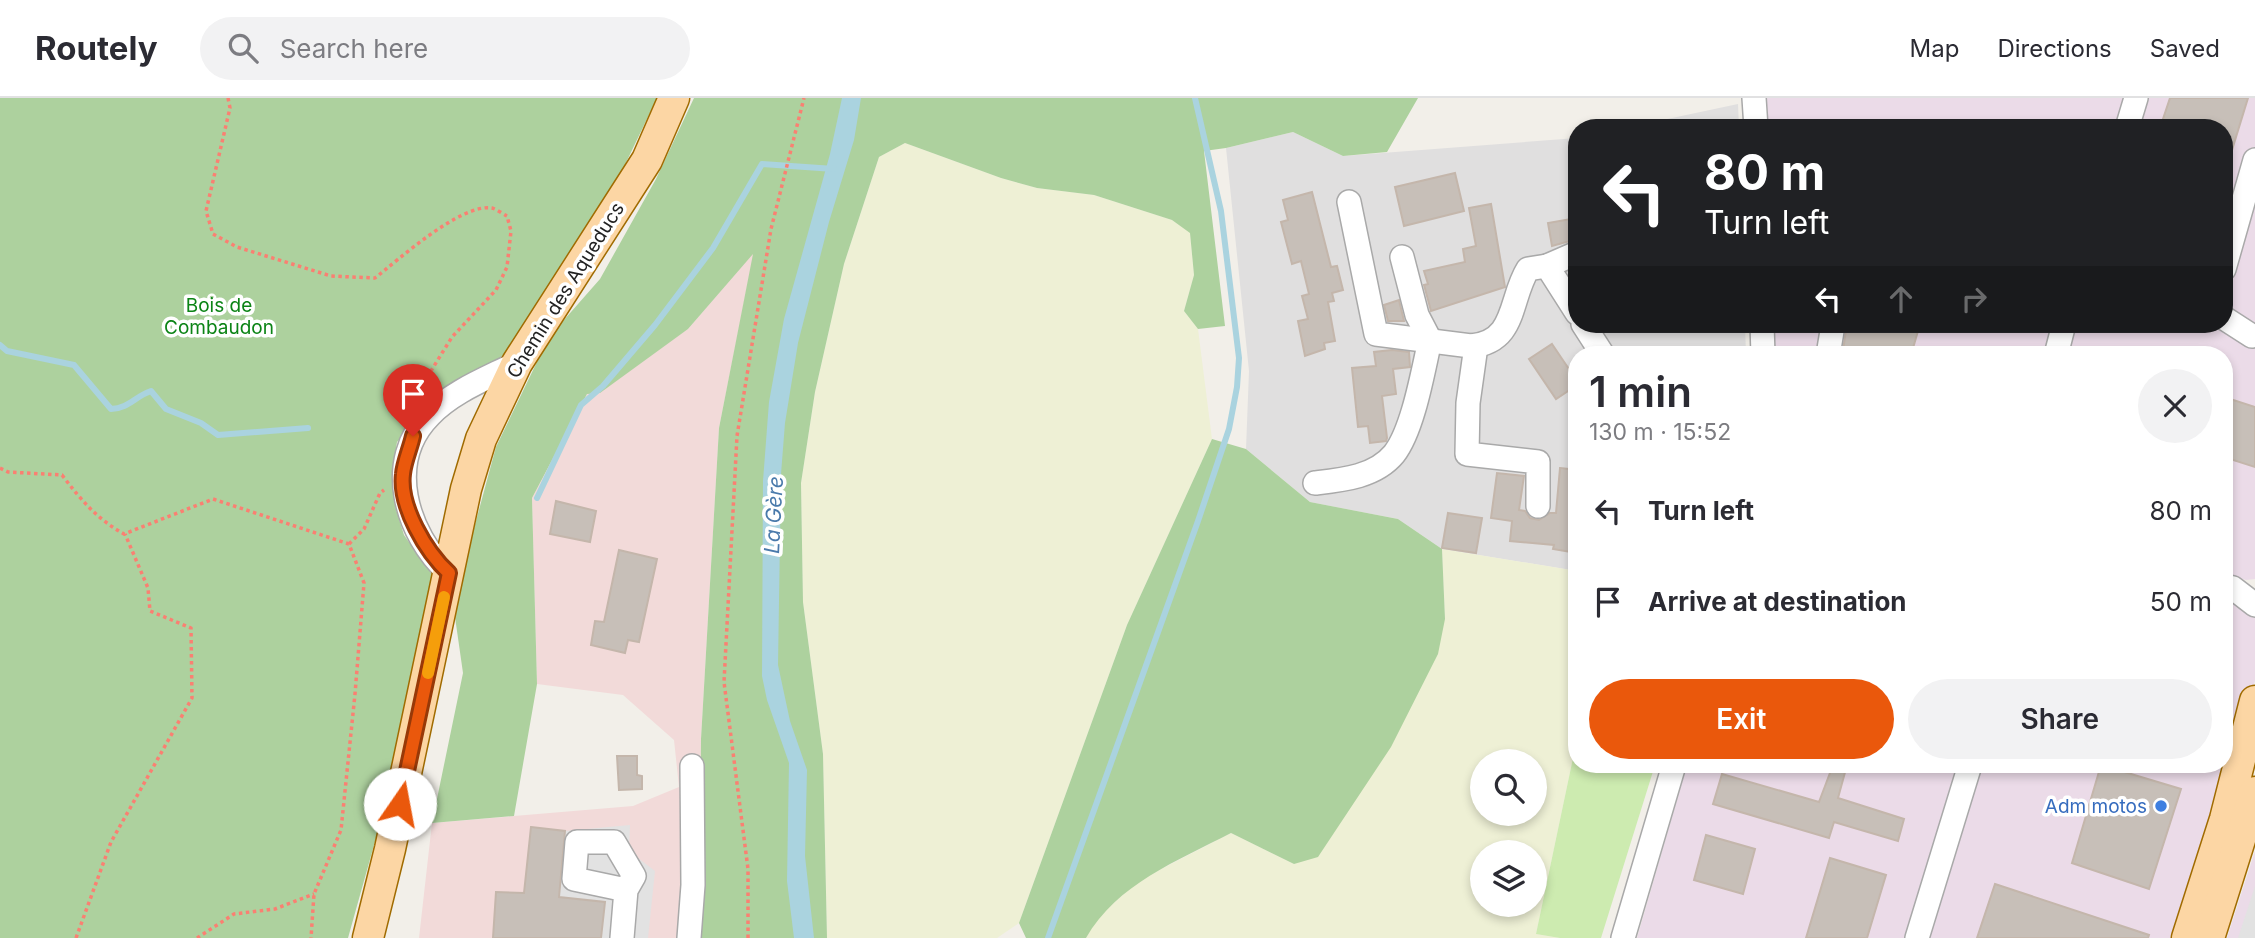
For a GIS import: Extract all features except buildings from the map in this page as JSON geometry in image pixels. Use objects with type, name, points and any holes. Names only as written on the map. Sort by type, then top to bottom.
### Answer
[{"type":"main road","name":"Chemin des Aqueducs","points":[[368,938],[393,837],[466,489],[481,439],[517,363],[647,160],[674,98]]},
{"type":"main road","points":[[2187,938],[2225,819],[2255,701]]},
{"type":"main road","points":[[2209,938],[2255,792]]},
{"type":"street","points":[[1754,98],[1755,119]]},
{"type":"street","points":[[2130,119],[2136,98]]},
{"type":"street","points":[[2233,237],[2255,160]]},
{"type":"street","points":[[1349,202],[1376,334],[1476,346],[1485,344],[1500,335],[1528,269],[1547,266],[1568,257]]},
{"type":"street","points":[[1315,483],[1347,480],[1368,472],[1395,452],[1412,414],[1430,340],[1417,315],[1402,257]]},
{"type":"street","points":[[1547,266],[1568,299]]},
{"type":"street","points":[[2233,324],[2252,336]]},
{"type":"street","points":[[1476,346],[1468,403],[1467,454],[1538,462],[1538,506]]},
{"type":"street","points":[[449,573],[434,559],[407,506],[402,476],[413,436],[429,416],[469,387],[517,363]]},
{"type":"street","points":[[2238,586],[2255,605]]},
{"type":"street","points":[[689,938],[693,885],[692,766]]},
{"type":"street","points":[[1623,938],[1672,773]]},
{"type":"street","points":[[1917,938],[1968,773]]},
{"type":"street","points":[[622,938],[626,890]]},
{"type":"path","points":[[228,98],[230,108],[206,211],[213,234],[237,247],[331,276],[375,278],[445,224],[475,211],[492,208],[507,216],[511,231],[507,267],[496,290],[452,337],[426,379],[429,416]]},
{"type":"path","points":[[748,938],[748,870],[724,682],[737,436],[771,229],[804,98]]},
{"type":"path","points":[[0,467],[8,472],[62,475],[93,513],[124,534],[148,588],[150,611],[191,628],[192,698],[111,842],[76,938]]},
{"type":"path","points":[[349,544],[364,529],[380,493],[402,476]]},
{"type":"path","points":[[124,534],[213,499],[349,544]]},
{"type":"path","points":[[311,938],[314,894],[341,830],[355,694],[364,583],[349,544]]},
{"type":"path","points":[[197,938],[234,914],[275,909],[314,894]]},
{"type":"shaded area","points":[[1765,98],[2255,98],[2255,579],[2246,580],[2233,576],[2233,346],[1775,346],[1774,333],[2233,333],[2233,119],[1766,119]]},
{"type":"shaded area","points":[[1738,104],[1739,119],[1667,119]]},
{"type":"shaded area","points":[[1293,132],[1343,156],[1568,139],[1568,333],[1745,333],[1746,346],[1568,346],[1568,570],[1442,549],[1398,519],[1310,502],[1246,449],[1249,371],[1226,148]]},
{"type":"shaded area","points":[[754,252],[719,428],[701,739],[699,938],[419,938],[432,823],[633,806],[679,787],[674,740],[623,695],[537,684],[532,498],[587,394],[688,329]]},
{"type":"shaded area","points":[[2233,602],[2255,610],[2255,681],[2233,753]]},
{"type":"shaded area","points":[[1685,773],[2227,773],[2176,938],[1637,938]]},
{"type":"shaded area","points":[[630,825],[629,851],[655,871],[648,938],[601,938],[605,902],[559,897],[565,831]]},
{"type":"shaded area","points":[[2255,851],[2255,938],[2227,938]]},
{"type":"shaded area","points":[[2255,886],[2255,938],[2238,938]]},
{"type":"green space","name":"Bois de Combaudon","points":[[0,98],[657,98],[621,173],[502,366],[416,421],[397,442],[392,473],[395,506],[404,535],[438,583],[400,752],[348,938],[0,938]]},
{"type":"green space","points":[[694,98],[1418,98],[1387,152],[1343,156],[1293,132],[1204,151],[1225,326],[1198,329],[1184,311],[1194,275],[1190,233],[1172,220],[1094,195],[1037,188],[1001,178],[905,143],[879,157],[844,264],[815,392],[801,483],[803,602],[823,754],[827,938],[699,938],[701,739],[719,428],[753,254],[688,329],[600,393],[587,394],[532,498],[537,684],[514,816],[432,823],[463,673],[455,617],[473,532],[496,447],[549,337],[600,279],[656,179]]},
{"type":"green space","points":[[905,143],[1001,178],[1037,188],[1094,195],[1172,220],[1190,232],[1194,275],[1184,311],[1198,329],[1212,439],[1127,625],[1019,923],[997,938],[827,938],[823,754],[803,602],[801,483],[815,392],[844,264],[879,157]]},
{"type":"green space","points":[[1212,439],[1246,449],[1310,502],[1398,519],[1442,549],[1445,619],[1438,654],[1391,747],[1318,857],[1294,864],[1231,833],[1170,864],[1131,888],[1099,919],[1086,938],[1026,938],[1019,923],[1127,625]]},
{"type":"green space","points":[[1442,549],[1568,570],[1570,773],[1547,882],[1547,840],[1470,840],[1470,917],[1540,917],[1536,934],[1560,938],[1086,938],[1097,918],[1138,881],[1231,833],[1294,864],[1445,619]]},
{"type":"green space","points":[[1570,773],[1653,773],[1601,938],[1560,938],[1536,934],[1540,917],[1547,917],[1547,882]]},
{"type":"water","name":"La Gère","points":[[842,98],[861,98],[854,140],[829,222],[798,343],[785,423],[781,474],[778,665],[790,721],[807,770],[805,856],[814,938],[794,938],[787,881],[789,763],[767,700],[762,676],[763,481],[769,402],[784,319],[830,154]]},
{"type":"waterway","points":[[1048,938],[1198,521],[1229,429],[1237,387],[1239,358],[1221,211],[1195,98]]},
{"type":"waterway","points":[[537,498],[581,405],[603,386],[655,325],[713,248],[762,164],[834,169]]},
{"type":"waterway","points":[[0,345],[7,351],[74,365],[111,409],[122,407],[151,391],[166,409],[201,423],[218,435],[308,428]]},
{"type":"slow traffic","points":[[428,673],[444,597]]},
{"type":"place","name":"Adm motos","points":[[2161,806]]},
{"type":"route","points":[[400,804],[449,573],[434,559],[407,506],[402,476],[413,436]]}]
